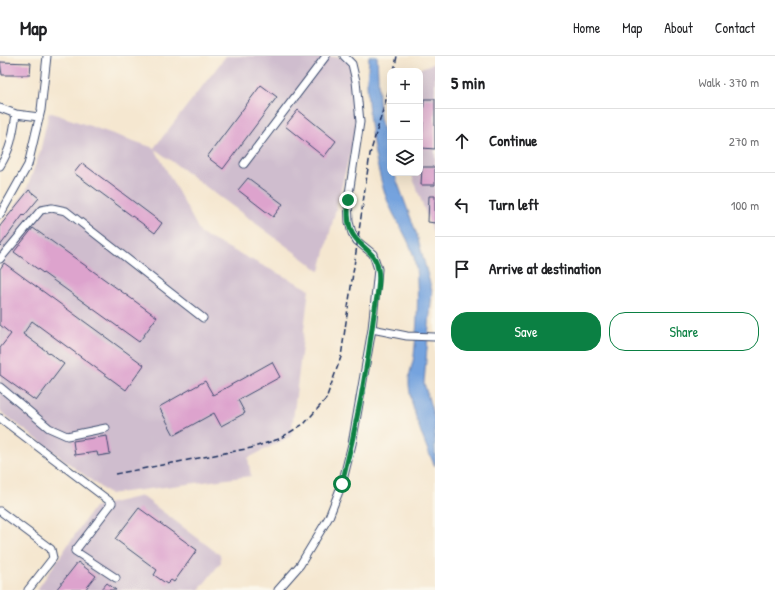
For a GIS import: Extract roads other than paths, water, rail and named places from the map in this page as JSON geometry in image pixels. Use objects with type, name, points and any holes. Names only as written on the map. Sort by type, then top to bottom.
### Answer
[{"type":"street","points":[[0,215],[28,165],[39,117],[47,56]]},
{"type":"street","points":[[244,164],[326,56]]},
{"type":"street","points":[[278,590],[300,565],[329,517],[342,484],[352,444],[372,329],[378,269],[373,254],[357,241],[352,233],[349,222],[348,200],[360,122],[356,81],[352,64],[344,56]]},
{"type":"street","points":[[0,108],[16,114],[39,117]]},
{"type":"street","points":[[0,166],[7,155],[13,139],[16,114]]},
{"type":"street","points":[[0,259],[41,210],[52,208],[66,211],[203,318]]},
{"type":"street","points":[[372,329],[407,336],[435,337]]},
{"type":"street","points":[[0,386],[49,428],[67,436],[106,428]]},
{"type":"street","points":[[1,421],[112,503],[75,551],[116,578]]},
{"type":"street","points":[[0,511],[51,549],[53,558],[28,590]]},
{"type":"water","points":[[369,56],[377,56],[380,118],[387,147],[387,176],[395,176],[417,235],[432,291],[424,383],[435,421],[435,466],[418,423],[409,389],[409,377],[414,356],[417,323],[416,268],[411,248],[385,194],[372,139],[367,83]]},
{"type":"railway","points":[[395,68],[397,56]]},
{"type":"railway","points":[[115,474],[251,448],[279,439],[305,423],[326,399],[341,357],[370,154],[387,96]]}]
